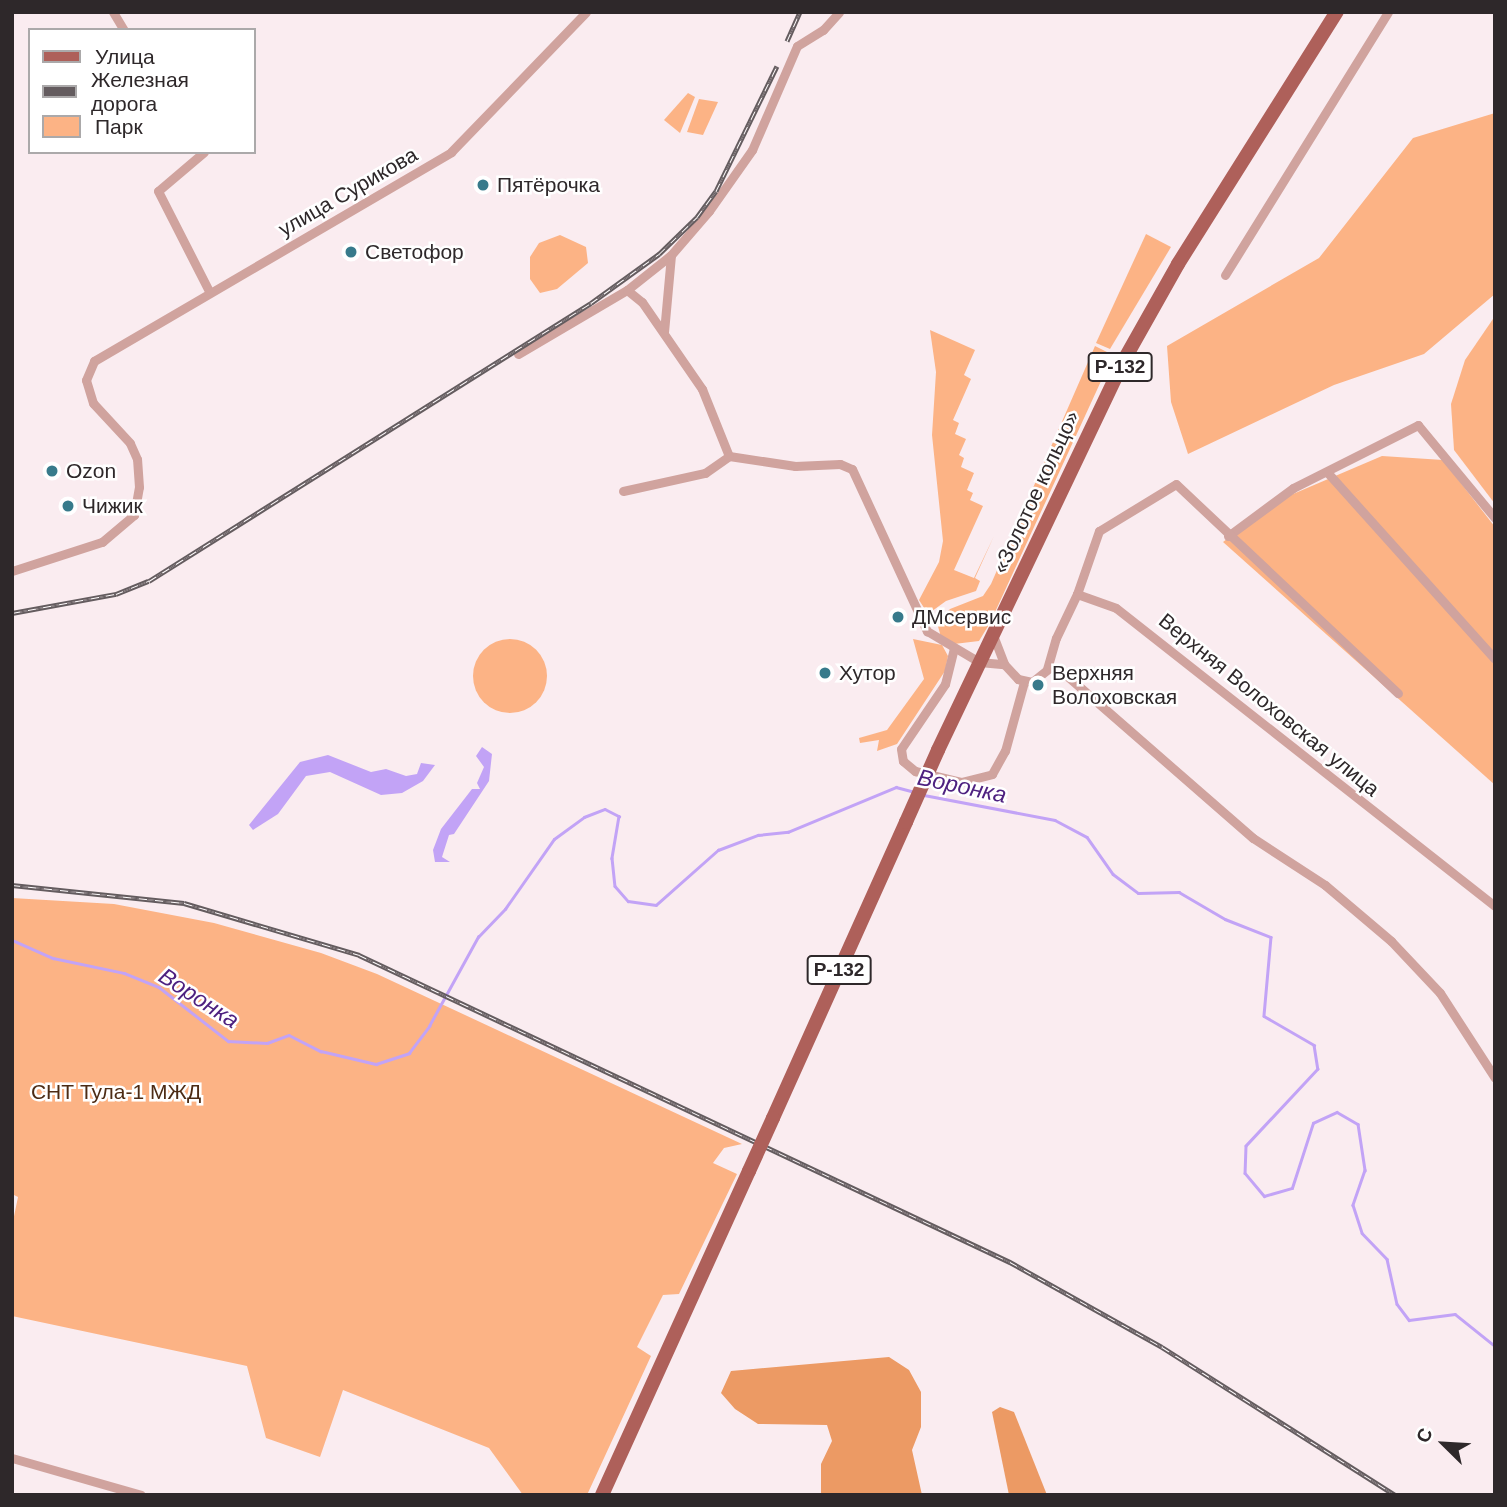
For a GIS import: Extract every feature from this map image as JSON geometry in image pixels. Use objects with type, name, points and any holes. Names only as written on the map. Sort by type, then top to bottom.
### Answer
[{"type":"main road","name":"«Золотое кольцо»","points":[[602,1495],[938,750],[1124,360],[1271,114],[1337,12]]},
{"type":"street","points":[[113,12],[123,28]]},
{"type":"street","name":"улица Сурикова","points":[[12,571],[102,542],[134,515],[139,487],[136,459],[130,443],[101,415],[87,390],[94,361],[209,291],[451,152],[586,12]]},
{"type":"street","points":[[518,354],[626,290],[671,255],[709,211],[752,150],[797,46],[823,30],[839,12]]},
{"type":"street","points":[[1226,275],[1388,12]]},
{"type":"street","points":[[202,154],[158,191],[209,291]]},
{"type":"street","points":[[664,332],[671,255]]},
{"type":"street","points":[[626,290],[642,302],[702,389],[729,456]]},
{"type":"street","points":[[1228,536],[1269,503],[1418,425],[1495,518]]},
{"type":"street","points":[[623,491],[705,473],[729,456],[795,466],[840,464],[854,471],[927,631],[979,662],[1004,664]]},
{"type":"street","points":[[1327,472],[1495,659]]},
{"type":"street","points":[[1024,682],[1035,680],[1047,669],[1060,626],[1077,594],[1099,531],[1176,484],[1228,536],[1398,693]]},
{"type":"street","name":"Верхняя Волоховская улица","points":[[1077,594],[1116,608],[1158,637],[1495,906]]},
{"type":"street","points":[[993,633],[1004,664],[1024,682]]},
{"type":"street","points":[[954,648],[945,684],[901,749],[903,761],[915,771],[961,782],[992,774],[1005,751],[1024,682]]},
{"type":"street","points":[[1047,669],[1059,670],[1253,838],[1340,896],[1391,941],[1445,1001],[1495,1078]]},
{"type":"street","points":[[12,1458],[141,1495]]},
{"type":"green space","points":[[688,93],[695,97],[680,133],[664,120]]},
{"type":"green space","points":[[699,99],[718,102],[703,135],[687,132]]},
{"type":"green space","points":[[1495,113],[1495,294],[1424,354],[1334,385],[1188,454],[1171,402],[1167,346],[1319,258],[1413,138]]},
{"type":"green space","points":[[1146,234],[1171,247],[1110,349],[1096,343]]},
{"type":"green space","points":[[560,235],[586,247],[588,263],[557,289],[540,293],[530,279],[530,257],[539,243]]},
{"type":"green space","points":[[1495,316],[1495,504],[1454,450],[1451,404],[1465,360]]},
{"type":"green space","points":[[930,330],[975,350],[964,375],[971,379],[953,420],[959,423],[955,434],[966,439],[959,455],[964,458],[961,467],[974,473],[967,490],[973,493],[970,500],[983,506],[954,570],[974,578],[994,536],[975,578],[980,581],[976,591],[946,601],[928,614],[919,600],[939,562],[943,541],[932,435],[936,372]]},
{"type":"green space","points":[[1095,346],[1113,355],[990,623],[979,641],[954,644],[941,637],[937,623],[950,609],[983,596],[991,584]]},
{"type":"green space","points":[[1382,456],[1443,460],[1495,527],[1495,785],[1223,542],[1279,500]]},
{"type":"green space","points":[[510,639],[524,642],[536,650],[544,662],[547,676],[544,690],[536,702],[524,710],[510,713],[496,710],[484,702],[476,690],[473,676],[476,662],[484,650],[496,642]]},
{"type":"green space","points":[[913,639],[942,645],[948,656],[945,671],[897,744],[877,751],[879,740],[860,743],[859,738],[887,730],[924,679]]},
{"type":"green space","name":"СНТ Тула-1 МЖД","points":[[12,898],[114,904],[214,923],[321,953],[377,974],[742,1144],[724,1148],[713,1163],[737,1174],[679,1294],[663,1295],[637,1347],[651,1356],[587,1495],[523,1495],[489,1448],[343,1390],[320,1457],[266,1438],[247,1366],[12,1316],[12,1226],[18,1197],[12,1194]]},
{"type":"shaded area","points":[[482,747],[492,754],[489,781],[454,834],[449,835],[442,857],[450,862],[435,862],[433,850],[441,829],[472,789],[480,789],[477,783],[484,767],[476,756]]},
{"type":"shaded area","points":[[328,755],[371,772],[386,769],[406,776],[417,774],[421,763],[435,765],[423,781],[402,793],[381,795],[330,772],[306,776],[278,814],[253,830],[249,825],[300,762]]},
{"type":"shaded area","points":[[889,1357],[909,1370],[921,1392],[921,1427],[912,1450],[922,1495],[821,1495],[821,1464],[832,1441],[827,1425],[758,1424],[735,1409],[721,1393],[731,1371]]},
{"type":"shaded area","points":[[1000,1407],[1014,1412],[1047,1495],[1009,1495],[992,1412]]},
{"type":"waterway","name":"Воронка","points":[[12,940],[53,958],[124,973],[159,987],[228,1041],[267,1043],[289,1035],[321,1051],[376,1064],[409,1053],[429,1026],[478,937],[505,909],[554,839],[584,817],[605,809],[619,816],[612,858],[615,886],[628,901],[656,905],[718,850],[758,835],[788,832],[896,787],[915,792]]},
{"type":"waterway","name":"Воронка","points":[[924,795],[1055,820],[1087,837],[1113,874],[1138,893],[1179,892],[1225,919],[1271,937],[1264,1016],[1314,1045],[1318,1069],[1246,1146],[1245,1173],[1264,1196],[1292,1188],[1313,1123],[1337,1112],[1358,1124],[1365,1170],[1353,1205],[1362,1233],[1387,1259],[1397,1304],[1409,1320],[1455,1314],[1495,1346]]},
{"type":"railway","points":[[787,41],[800,12]]},
{"type":"railway","points":[[12,613],[116,594],[149,581],[591,303],[659,254],[697,217],[716,191],[777,66]]},
{"type":"railway","points":[[12,885],[184,903],[359,955],[1010,1262],[1162,1347],[1395,1495]]},
{"type":"place","name":"Пятёрочка","points":[[483,185]]},
{"type":"place","name":"Светофор","points":[[351,252]]},
{"type":"place","name":"Ozon","points":[[52,471]]},
{"type":"place","name":"Чижик","points":[[68,506]]},
{"type":"place","name":"ДМсервис","points":[[898,617]]},
{"type":"place","name":"Хутор","points":[[825,673]]},
{"type":"place","name":"Верхняя Волоховская","points":[[1038,685]]}]
